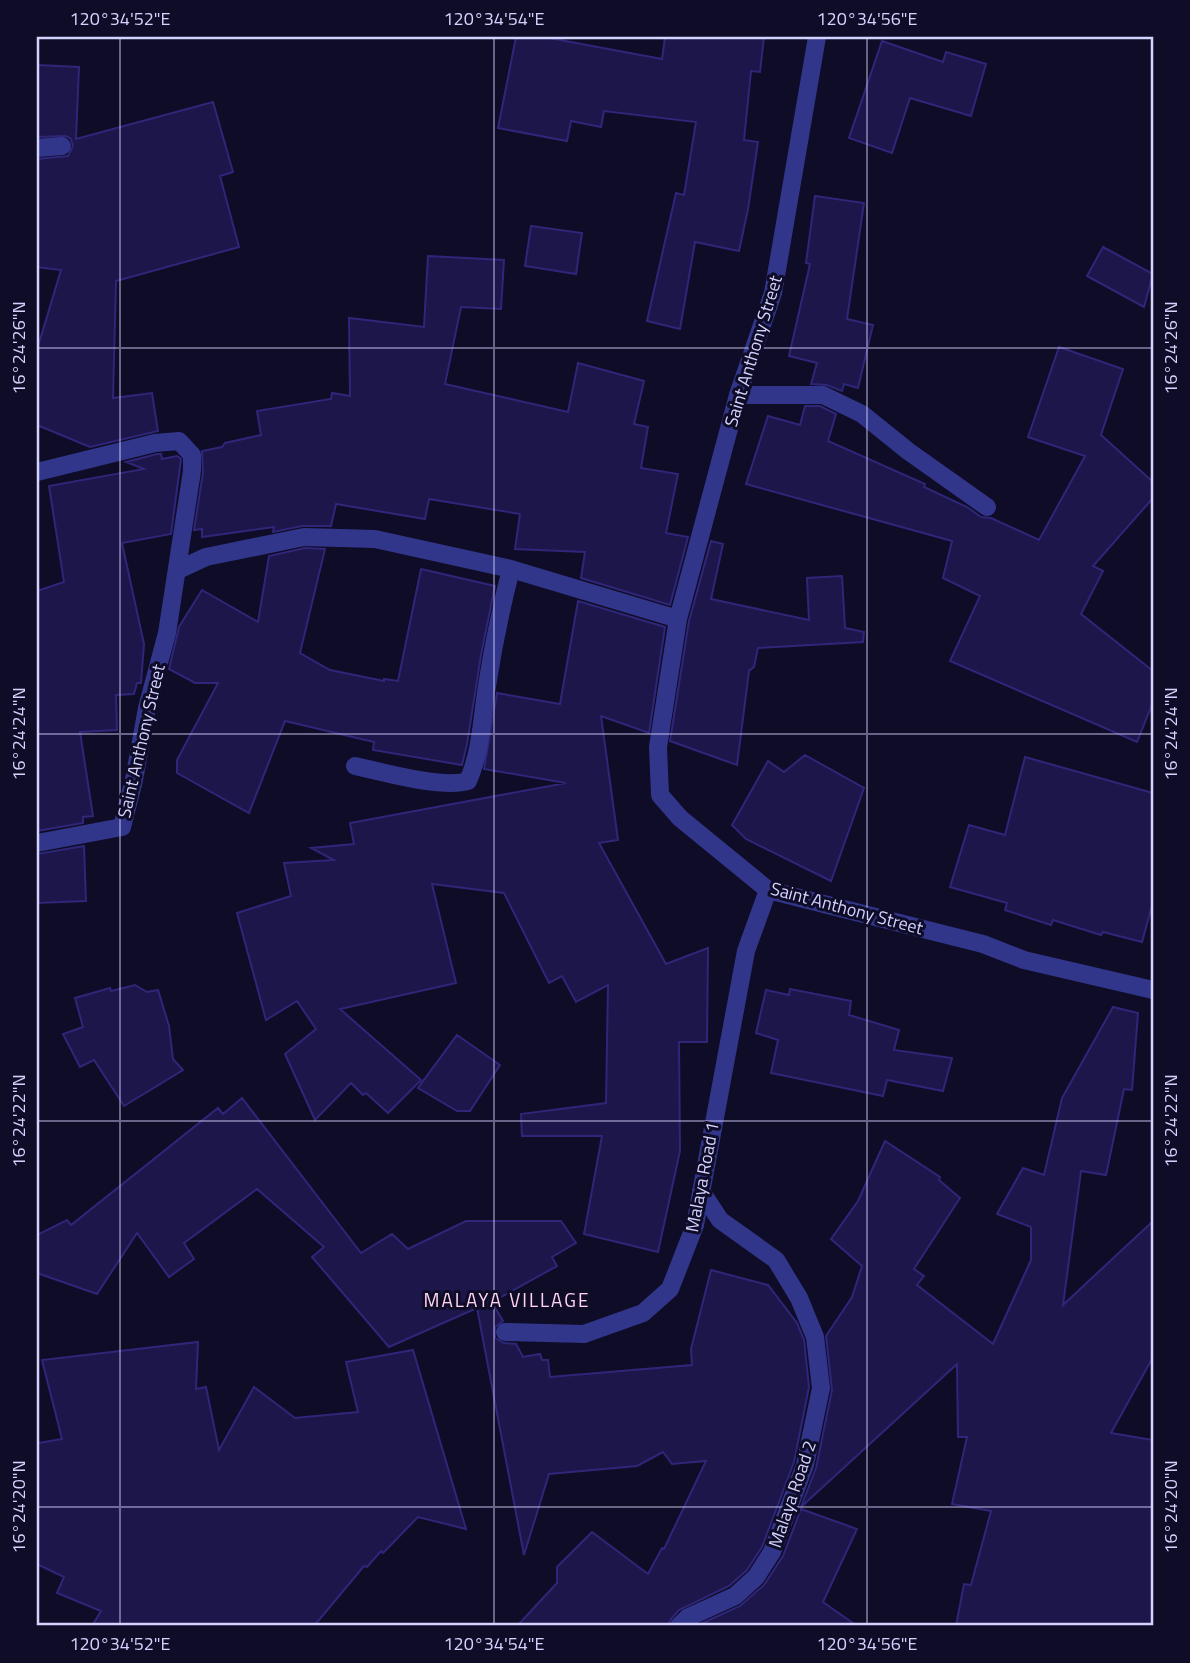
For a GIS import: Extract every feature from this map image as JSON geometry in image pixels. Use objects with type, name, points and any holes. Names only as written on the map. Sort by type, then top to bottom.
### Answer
[{"type":"street","name":"Saint Anthony Street","points":[[817,37],[773,293],[738,396],[678,620],[658,747],[660,795],[680,818],[768,890],[983,944],[1024,960],[1153,990]]},
{"type":"street","points":[[37,148],[62,146]]},
{"type":"street","points":[[738,396],[824,395],[862,414],[908,451],[987,507]]},
{"type":"street","name":"Saint Anthony Street","points":[[37,472],[155,443],[180,441],[192,455],[192,471],[167,633],[147,708],[122,827],[37,843]]},
{"type":"street","points":[[178,570],[206,557],[304,537],[375,539],[510,569],[678,620]]},
{"type":"street","points":[[355,766],[415,779],[460,784],[468,781],[481,730],[498,620],[510,569]]},
{"type":"street","name":"Malaya Road 1","points":[[505,1332],[584,1334],[643,1313],[670,1289],[695,1225],[746,951],[768,890]]},
{"type":"street","name":"Malaya Road 2","points":[[679,1626],[687,1619],[735,1596],[756,1577],[772,1552],[805,1465],[821,1388],[816,1337],[799,1298],[776,1259],[720,1220],[701,1191]]},
{"type":"building","points":[[516,37],[544,37],[662,59],[665,37],[764,37],[760,72],[751,71],[744,140],[758,142],[739,251],[695,242],[680,329],[647,321],[676,193],[684,195],[696,122],[604,111],[601,127],[571,121],[567,141],[498,128]]},
{"type":"building","points":[[882,41],[943,62],[946,52],[986,64],[971,116],[910,98],[892,153],[849,138]]},
{"type":"building","points":[[37,65],[79,67],[76,139],[213,102],[233,172],[220,176],[239,247],[116,281],[113,398],[152,393],[158,431],[90,447],[37,425],[37,350],[61,270],[37,267],[37,159],[68,156],[73,146],[71,139],[66,136],[37,137]]},
{"type":"building","points":[[815,196],[864,203],[847,319],[873,325],[858,388],[844,384],[842,391],[827,385],[811,384],[817,363],[789,356],[810,264],[806,263]]},
{"type":"building","points":[[531,226],[582,233],[576,274],[525,266]]},
{"type":"building","points":[[1103,247],[1153,274],[1144,307],[1087,276]]},
{"type":"building","points":[[428,256],[504,260],[501,309],[461,307],[445,384],[568,412],[578,363],[644,381],[634,424],[648,427],[641,468],[678,474],[666,533],[688,537],[670,605],[581,578],[585,552],[515,549],[520,514],[429,499],[425,519],[336,504],[331,526],[302,526],[273,532],[274,527],[202,537],[202,529],[194,530],[203,473],[202,451],[261,435],[257,411],[331,399],[332,393],[350,396],[349,318],[424,327]]},
{"type":"building","points":[[1059,347],[1123,369],[1101,435],[1153,482],[1153,498],[1093,566],[1103,571],[1081,614],[1153,671],[1153,702],[1137,742],[950,661],[980,596],[943,578],[952,541],[746,484],[768,416],[800,425],[805,406],[820,406],[836,414],[828,441],[925,484],[924,487],[967,507],[981,517],[991,518],[1039,540],[1085,456],[1028,437]]},
{"type":"building","points":[[161,454],[162,459],[177,456],[181,459],[171,534],[122,543],[144,644],[141,683],[137,683],[134,694],[116,695],[117,730],[80,732],[93,816],[83,817],[83,823],[37,831],[37,591],[64,582],[49,486],[144,469],[126,462]]},
{"type":"building","points":[[711,541],[723,544],[711,599],[809,620],[807,578],[842,576],[845,628],[864,632],[863,642],[758,648],[754,667],[749,671],[737,765],[670,741],[689,621]]},
{"type":"building","points":[[305,548],[325,549],[300,653],[330,670],[384,681],[398,681],[421,569],[495,586],[467,744],[462,765],[373,750],[374,742],[285,721],[249,813],[177,773],[177,760],[218,683],[195,683],[169,669],[179,627],[202,590],[258,622],[269,556]]},
{"type":"building","points":[[578,601],[665,627],[649,733],[601,716],[618,840],[599,843],[666,964],[708,948],[707,1042],[679,1042],[680,1151],[658,1252],[584,1234],[602,1136],[522,1136],[521,1114],[606,1103],[608,985],[576,1002],[562,976],[549,983],[504,893],[432,884],[456,983],[340,1009],[421,1080],[388,1113],[351,1083],[315,1120],[285,1054],[316,1029],[297,1001],[266,1020],[237,913],[291,896],[284,863],[334,860],[311,848],[354,844],[350,823],[566,783],[484,769],[497,693],[560,704]]},
{"type":"building","points":[[805,755],[864,788],[831,881],[746,839],[732,825],[768,761],[784,772]]},
{"type":"building","points":[[1025,757],[1153,793],[1153,902],[1142,942],[1103,932],[1101,935],[1053,920],[1051,925],[1005,910],[1007,903],[950,887],[969,825],[1005,835]]},
{"type":"building","points":[[84,846],[86,901],[37,903],[37,854]]},
{"type":"building","points":[[135,985],[147,992],[158,990],[169,1026],[173,1059],[183,1070],[124,1106],[94,1060],[80,1067],[63,1034],[83,1027],[75,998],[110,988],[111,991]]},
{"type":"building","points":[[790,989],[851,1001],[849,1015],[899,1030],[894,1050],[952,1058],[943,1091],[887,1080],[883,1096],[771,1073],[778,1040],[756,1033],[766,990],[789,995]]},
{"type":"building","points":[[1113,1007],[1138,1013],[1132,1090],[1124,1089],[1106,1175],[1081,1171],[1063,1305],[1153,1221],[1153,1357],[1111,1433],[1153,1440],[1153,1625],[956,1626],[964,1584],[971,1585],[991,1511],[952,1504],[967,1437],[958,1437],[957,1364],[801,1507],[816,1468],[832,1390],[826,1336],[852,1297],[862,1266],[831,1239],[858,1201],[885,1141],[940,1177],[939,1180],[960,1198],[914,1269],[924,1276],[917,1285],[993,1344],[1031,1260],[1031,1227],[997,1214],[1023,1168],[1044,1175],[1062,1098]]},
{"type":"building","points":[[457,1035],[500,1065],[470,1111],[457,1111],[418,1088]]},
{"type":"building","points":[[242,1098],[361,1253],[392,1234],[408,1249],[466,1221],[561,1221],[576,1243],[552,1257],[557,1266],[492,1302],[503,1321],[495,1327],[495,1338],[504,1343],[516,1344],[523,1357],[540,1354],[542,1360],[548,1360],[550,1377],[692,1365],[691,1349],[711,1270],[768,1285],[797,1323],[804,1340],[809,1387],[794,1462],[762,1547],[747,1570],[729,1586],[679,1610],[668,1626],[517,1626],[557,1583],[557,1567],[592,1532],[648,1574],[662,1548],[664,1549],[706,1461],[672,1464],[663,1452],[637,1466],[549,1474],[524,1555],[477,1308],[389,1347],[312,1257],[324,1247],[257,1189],[184,1243],[194,1259],[169,1277],[137,1233],[97,1294],[37,1273],[37,1235],[67,1220],[71,1225],[218,1108],[223,1114]]},
{"type":"building","points":[[198,1342],[196,1389],[206,1387],[219,1450],[254,1387],[295,1418],[358,1412],[346,1362],[413,1350],[466,1529],[418,1517],[383,1553],[381,1551],[367,1567],[364,1566],[314,1626],[92,1626],[101,1611],[57,1593],[64,1577],[37,1564],[38,1443],[62,1439],[42,1360]]},
{"type":"building","points":[[801,1509],[857,1529],[823,1602],[857,1626],[696,1626],[740,1606],[764,1585],[783,1556]]},
{"type":"district","name":"MALAYA VILLAGE","points":[[507,1299]]}]
